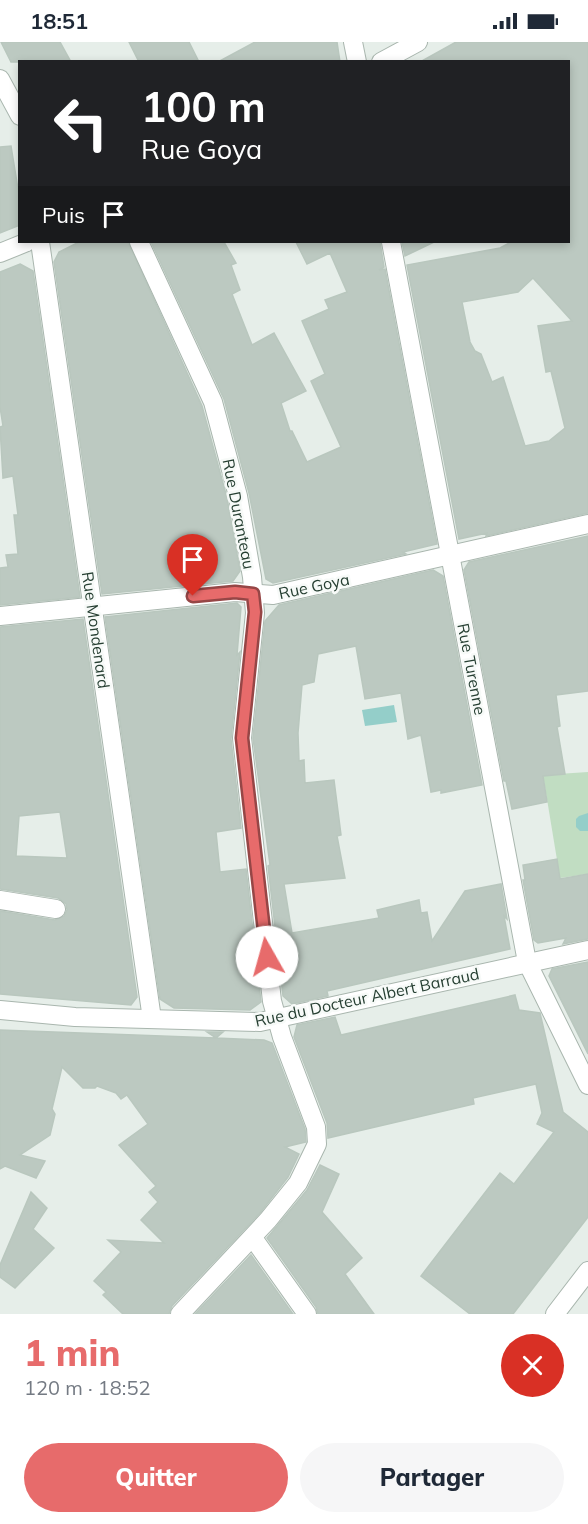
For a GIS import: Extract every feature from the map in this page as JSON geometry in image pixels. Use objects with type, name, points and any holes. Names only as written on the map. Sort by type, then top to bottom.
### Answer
[{"type":"street","points":[[353,42],[357,60]]},
{"type":"street","points":[[385,60],[418,42]]},
{"type":"street","points":[[0,79],[18,112]]},
{"type":"street","points":[[0,253],[25,243]]},
{"type":"street","name":"Rue Mondenard","points":[[40,243],[152,1019]]},
{"type":"street","name":"Rue Duranteau","points":[[139,243],[218,415],[238,496],[255,612],[242,738],[272,1001],[316,1127],[317,1144],[298,1183],[253,1238],[180,1314]]},
{"type":"street","name":"Rue Turenne","points":[[391,243],[527,962],[588,1085]]},
{"type":"street","name":"Rue Goya","points":[[0,616],[235,592],[273,596],[588,524]]},
{"type":"street","points":[[0,900],[56,909]]},
{"type":"street","name":"Rue du Docteur Albert Barraud","points":[[0,1010],[75,1017],[261,1022],[588,950]]},
{"type":"street","points":[[253,1238],[307,1314]]},
{"type":"street","points":[[555,1314],[588,1271]]},
{"type":"green space","points":[[588,772],[588,874],[560,878],[543,775]]},
{"type":"water","points":[[394,705],[397,722],[365,726],[362,710]]},
{"type":"water","points":[[588,813],[588,831],[580,831],[576,827],[576,819]]},
{"type":"building","points":[[1,42],[60,42],[70,60],[18,60],[18,62],[11,62]]},
{"type":"building","points":[[129,42],[189,42],[198,60],[138,60]]},
{"type":"building","points":[[255,42],[337,42],[340,60],[222,60]]},
{"type":"building","points":[[456,42],[588,42],[588,513],[486,536],[487,533],[459,539],[407,265],[500,248],[509,243],[570,243],[570,60],[424,60]],"holes":[[[533,278],[572,321],[538,326],[546,372],[551,371],[565,428],[549,441],[525,446],[503,377],[492,382],[481,354],[475,351],[470,342],[462,302],[518,292]]]},
{"type":"building","points":[[11,146],[18,189],[18,226],[0,233],[0,147]]},
{"type":"building","points":[[77,243],[128,243],[202,406],[227,498],[240,571],[233,581],[102,594],[54,262],[59,252]]},
{"type":"building","points":[[151,243],[225,243],[236,263],[231,265],[240,290],[232,294],[252,345],[274,333],[306,391],[281,403],[290,431],[307,462],[341,447],[311,381],[325,374],[302,321],[329,309],[325,300],[347,292],[330,253],[307,264],[296,243],[380,243],[384,267],[379,270],[385,269],[437,544],[403,552],[406,554],[273,583],[266,579],[249,493],[224,399]]},
{"type":"building","points":[[402,243],[432,243],[405,256]]},
{"type":"building","points":[[20,264],[33,271],[80,597],[0,605],[0,568],[8,567],[6,555],[18,554],[14,515],[18,515],[13,476],[3,478],[0,427],[3,426],[0,407],[0,272]]},
{"type":"building","points":[[588,536],[588,691],[556,695],[560,726],[557,727],[565,774],[543,776],[547,802],[512,809],[506,781],[504,781],[464,570],[469,562]]},
{"type":"building","points":[[433,570],[443,576],[482,785],[441,793],[441,790],[431,792],[421,735],[408,739],[401,693],[365,699],[356,646],[318,654],[314,682],[302,685],[298,733],[299,761],[304,760],[305,783],[334,780],[341,835],[337,836],[345,878],[284,884],[292,933],[379,918],[377,910],[419,900],[421,913],[427,912],[432,941],[465,891],[501,884],[510,949],[327,991],[328,996],[292,1004],[283,996],[268,866],[270,865],[253,738],[265,621],[279,605]]},
{"type":"building","points":[[237,603],[241,607],[237,655],[240,652],[231,739],[241,828],[216,832],[220,872],[246,869],[261,1002],[250,1010],[174,1008],[160,999],[105,617]]},
{"type":"building","points":[[83,619],[137,997],[131,1005],[0,994],[0,911],[55,920],[64,916],[67,910],[66,904],[58,898],[0,889],[0,627]],"holes":[[[60,812],[67,858],[16,856],[19,816]]]},
{"type":"building","points":[[557,859],[560,879],[588,874],[588,939],[563,944],[566,938],[538,943],[534,940],[523,880],[525,880],[523,865]]},
{"type":"building","points":[[588,962],[588,1054],[549,976],[552,969]]},
{"type":"building","points":[[515,995],[519,1010],[540,1013],[563,1112],[588,1132],[588,1217],[513,1314],[470,1314],[421,1276],[500,1173],[514,1184],[554,1132],[537,1124],[542,1113],[536,1084],[473,1098],[474,1104],[328,1138],[327,1123],[294,1037],[297,1025],[335,1017],[341,1035]]},
{"type":"building","points":[[0,1030],[264,1040],[272,1043],[305,1129],[306,1142],[285,1147],[299,1154],[288,1177],[260,1213],[172,1306],[169,1314],[123,1314],[103,1295],[106,1292],[94,1281],[121,1252],[108,1240],[164,1243],[141,1220],[158,1202],[149,1192],[156,1186],[119,1145],[148,1124],[127,1095],[121,1099],[116,1093],[97,1086],[83,1088],[62,1067],[52,1109],[55,1114],[50,1135],[20,1155],[45,1161],[36,1178],[5,1166],[0,1169]]},
{"type":"building","points":[[207,1032],[223,1032],[216,1038]]},
{"type":"building","points":[[320,1165],[339,1174],[322,1212],[362,1258],[345,1274],[374,1314],[318,1314],[316,1307],[267,1238],[307,1190]]},
{"type":"building","points":[[31,1192],[47,1208],[33,1229],[54,1248],[15,1288],[0,1277],[0,1265]]},
{"type":"building","points":[[251,1255],[293,1314],[195,1314]]},
{"type":"route","points":[[193,596],[235,592],[253,594],[255,612],[242,738],[267,957]]}]
